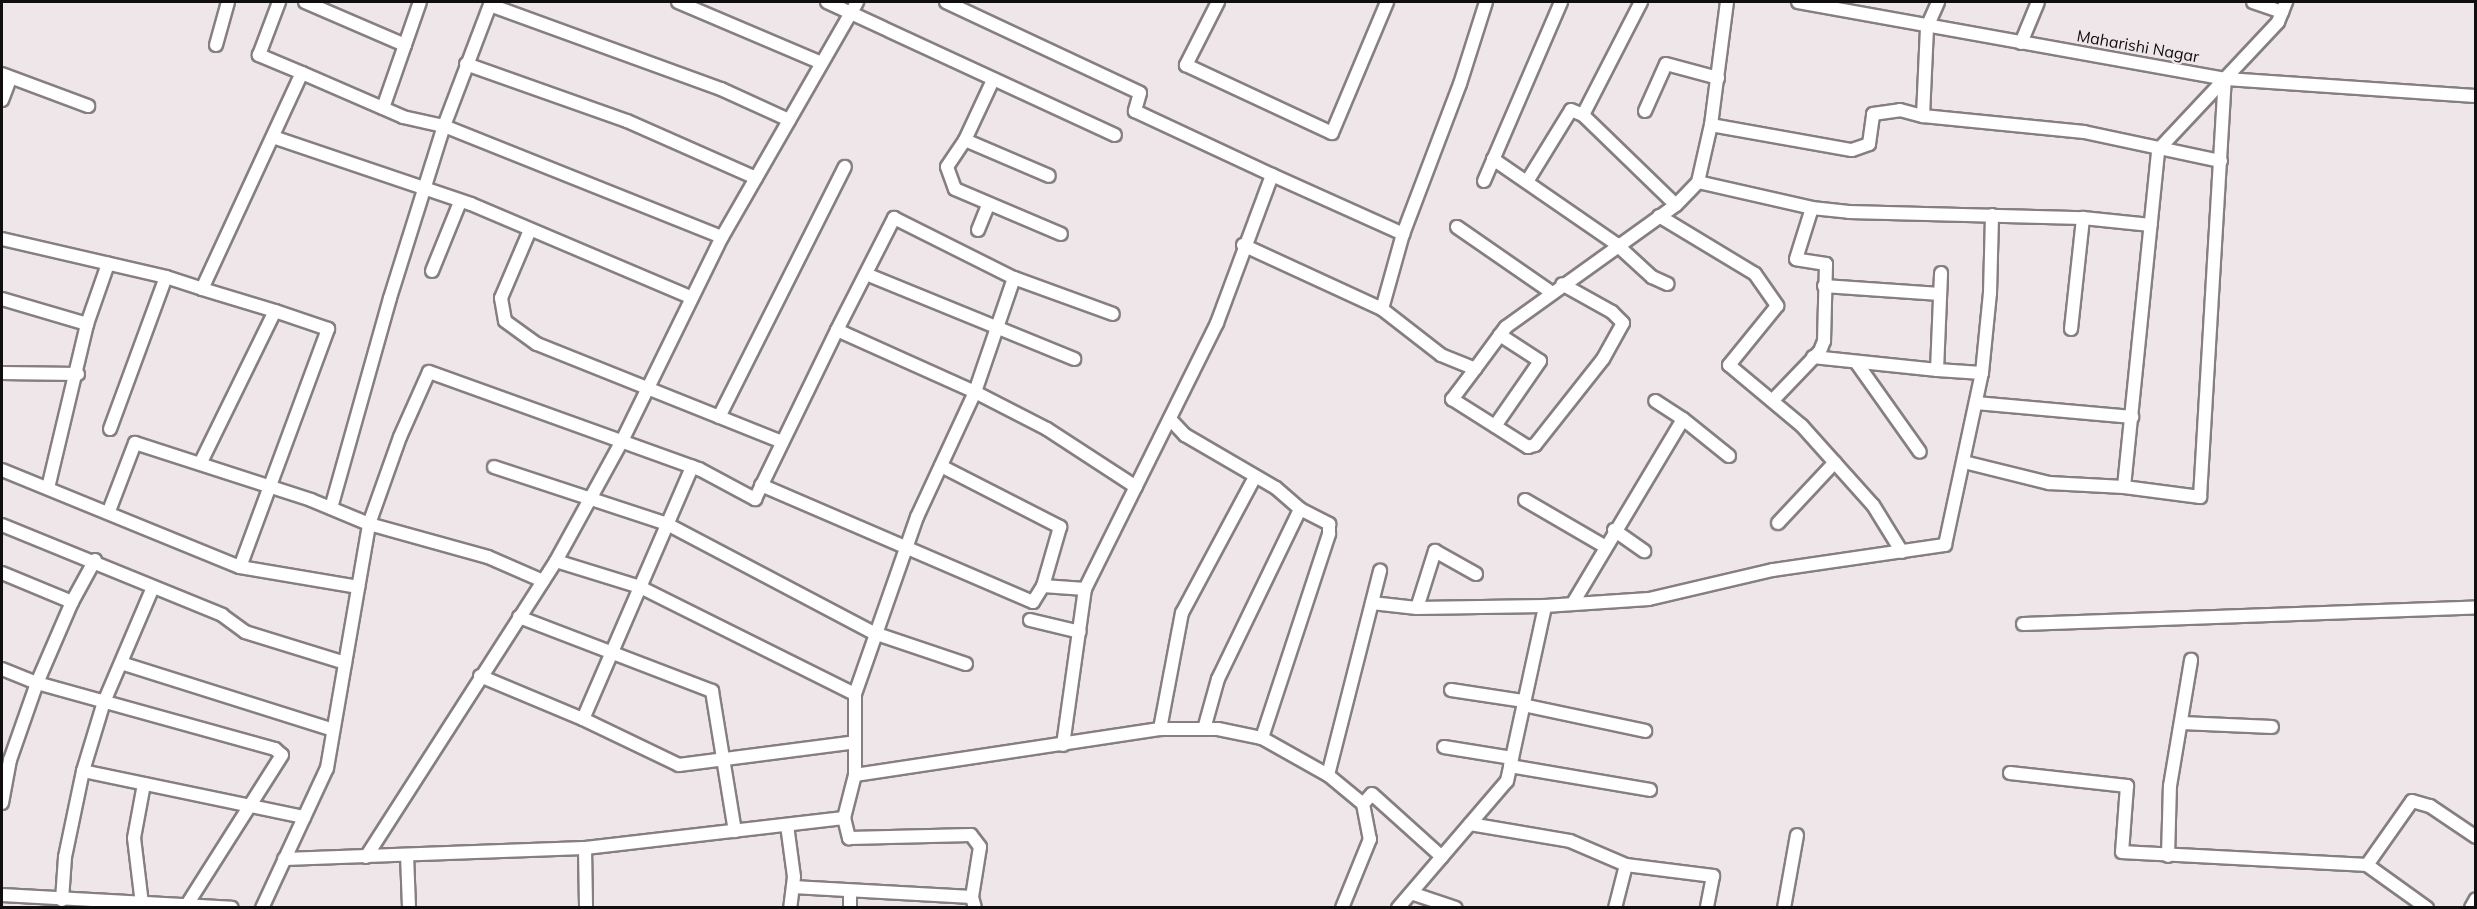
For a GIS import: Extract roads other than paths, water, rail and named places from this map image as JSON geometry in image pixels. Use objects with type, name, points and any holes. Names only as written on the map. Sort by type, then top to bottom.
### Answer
[{"type":"street","points":[[216,45],[228,2]]},
{"type":"street","points":[[279,2],[259,55],[383,108],[444,126],[722,237]]},
{"type":"street","points":[[305,2],[405,45]]},
{"type":"street","points":[[383,108],[420,2]]},
{"type":"street","points":[[678,2],[822,63]]},
{"type":"street","points":[[826,2],[854,7],[993,80],[1115,135]]},
{"type":"street","points":[[946,2],[1140,93],[1135,111],[1403,234]]},
{"type":"street","points":[[1218,2],[1186,65],[1332,132],[1387,2]]},
{"type":"street","points":[[1382,309],[1403,234],[1460,84],[1486,2]]},
{"type":"street","points":[[1484,181],[1561,2]]},
{"type":"street","points":[[1583,115],[1641,2]]},
{"type":"street","points":[[1562,284],[1612,312],[1623,323],[1603,359],[1535,446],[1528,447],[1452,399],[1500,335],[1551,292],[1616,244],[1676,205],[1698,182],[1711,125],[1727,2]]},
{"type":"street","name":"Maharishi Nagar","points":[[1798,2],[2225,79],[2475,96]]},
{"type":"street","points":[[1923,116],[1927,27],[1938,2]]},
{"type":"street","points":[[2021,43],[2038,2]]},
{"type":"street","points":[[2124,487],[2158,150],[2278,22],[2284,7],[2253,2]]},
{"type":"street","points":[[331,508],[425,186],[466,64],[490,3],[721,89],[789,120]]},
{"type":"street","points":[[366,857],[480,676],[556,561],[621,443],[722,237],[854,7]]},
{"type":"street","points":[[466,64],[627,121],[756,178]]},
{"type":"street","points":[[1645,111],[1666,64],[1718,78]]},
{"type":"street","points":[[202,289],[302,73]]},
{"type":"street","points":[[2,100],[6,76],[88,106]]},
{"type":"street","points":[[1964,462],[2049,483],[2124,487],[2200,497],[2225,79]]},
{"type":"street","points":[[993,80],[965,140],[947,167],[955,189],[988,205],[1061,234]]},
{"type":"street","points":[[1528,180],[1571,110],[1583,115],[1676,205]]},
{"type":"street","points":[[1711,125],[1852,150],[1869,144],[1873,114],[1900,110],[1923,116],[2084,132],[2158,150],[2221,161]]},
{"type":"street","points":[[273,137],[425,186],[692,298]]},
{"type":"street","points":[[965,140],[1049,176]]},
{"type":"street","points":[[1493,159],[1528,180],[1535,190],[1616,244],[1653,277],[1668,284]]},
{"type":"street","points":[[719,417],[845,167]]},
{"type":"street","points":[[1063,745],[1085,588],[1217,322],[1243,245],[1272,175]]},
{"type":"street","points":[[1698,182],[1812,208],[2083,218],[2151,225]]},
{"type":"street","points":[[432,271],[460,202]]},
{"type":"street","points":[[978,230],[988,205]]},
{"type":"street","points":[[1774,399],[1813,357],[1824,340],[1826,264],[1796,259],[1812,208]]},
{"type":"street","points":[[1372,603],[1417,608],[1545,606],[1649,599],[1773,570],[1945,545],[1982,373],[1990,293],[1992,215]]},
{"type":"street","points":[[1659,216],[1755,274],[1777,306],[1729,365],[1774,399],[1835,462],[1873,505],[1902,552]]},
{"type":"street","points":[[262,908],[327,768],[369,524],[400,437],[429,372],[692,467],[755,499],[894,218],[1014,278],[1113,314]]},
{"type":"street","points":[[2071,329],[2083,218]]},
{"type":"street","points":[[1457,227],[1551,292]]},
{"type":"street","points":[[530,230],[501,298],[505,321],[537,344],[782,442]]},
{"type":"street","points":[[2,239],[166,277],[328,329],[240,567]]},
{"type":"street","points":[[1243,245],[1382,309],[1441,355],[1475,369]]},
{"type":"street","points":[[48,488],[78,374],[87,324],[108,264]]},
{"type":"street","points":[[1937,370],[1941,273]]},
{"type":"street","points":[[866,274],[996,330],[1074,359]]},
{"type":"street","points":[[110,429],[166,277]]},
{"type":"street","points":[[793,887],[974,902],[980,847],[971,835],[849,838],[844,818],[855,775],[855,694],[874,633],[906,547],[975,392],[1014,278]]},
{"type":"street","points":[[1824,286],[1940,294]]},
{"type":"street","points":[[2,299],[87,324]]},
{"type":"street","points":[[201,462],[275,311]]},
{"type":"street","points":[[837,330],[975,392],[1047,429],[1136,487]]},
{"type":"street","points":[[1495,426],[1540,361],[1500,335]]},
{"type":"street","points":[[1813,357],[1982,373]]},
{"type":"street","points":[[1856,362],[1920,453]]},
{"type":"street","points":[[2,373],[78,374]]},
{"type":"street","points":[[1655,401],[1683,419],[1729,456]]},
{"type":"street","points":[[1976,403],[2132,417]]},
{"type":"street","points":[[1170,419],[1185,435],[1276,488],[1300,509],[1329,524],[1329,534],[1262,738]]},
{"type":"street","points":[[1573,603],[1604,546],[1683,419]]},
{"type":"street","points":[[109,511],[135,443],[201,462],[331,508],[369,524],[442,542],[543,581]]},
{"type":"street","points":[[1778,523],[1835,462]]},
{"type":"street","points":[[761,485],[1033,602],[1043,586],[1060,527],[941,466]]},
{"type":"street","points":[[494,467],[590,496],[667,524],[874,633],[966,664]]},
{"type":"street","points":[[583,719],[609,652],[692,467]]},
{"type":"street","points":[[2,470],[109,511],[240,567],[358,587]]},
{"type":"street","points":[[1160,729],[1182,612],[1255,477]]},
{"type":"street","points":[[1525,500],[1604,546]]},
{"type":"street","points":[[1204,729],[1218,679],[1300,509]]},
{"type":"street","points":[[2,525],[95,560],[222,615],[245,632],[345,663]]},
{"type":"street","points":[[1614,530],[1644,551]]},
{"type":"street","points":[[1417,608],[1435,550],[1476,574]]},
{"type":"street","points":[[2,803],[6,759],[72,602],[95,560]]},
{"type":"street","points":[[556,561],[640,587],[855,694]]},
{"type":"street","points":[[1328,775],[1380,571]]},
{"type":"street","points":[[2,573],[72,602]]},
{"type":"street","points":[[1043,586],[1085,588]]},
{"type":"street","points":[[62,900],[65,857],[84,771],[104,702],[153,587]]},
{"type":"street","points":[[1398,908],[1507,782],[1545,606]]},
{"type":"street","points":[[2023,624],[2475,607]]},
{"type":"street","points":[[519,617],[712,691],[735,831]]},
{"type":"street","points":[[1030,620],[1080,632]]},
{"type":"street","points":[[2168,856],[2170,786],[2191,660]]},
{"type":"street","points":[[121,663],[333,730]]},
{"type":"street","points":[[2,669],[37,683],[275,749],[282,755],[186,906]]},
{"type":"street","points":[[480,676],[583,719],[679,765],[722,757],[855,742]]},
{"type":"street","points":[[1451,690],[1524,703],[1645,731]]},
{"type":"street","points":[[2181,723],[2272,727]]},
{"type":"street","points":[[855,775],[1160,729],[1204,729],[1262,738],[1328,775],[1363,804],[1370,839],[1342,908]]},
{"type":"street","points":[[1444,747],[1650,790]]},
{"type":"street","points":[[84,771],[304,817]]},
{"type":"street","points":[[2010,773],[2127,786],[2122,852],[2367,866],[2427,908]]},
{"type":"street","points":[[142,904],[134,838],[144,784]]},
{"type":"street","points":[[1363,804],[1372,794],[1442,856]]},
{"type":"street","points":[[2367,866],[2412,801],[2430,806],[2475,837]]},
{"type":"street","points":[[284,860],[585,848],[844,818]]},
{"type":"street","points":[[1470,824],[1570,841],[1626,865],[1713,876],[1707,908]]},
{"type":"street","points":[[787,825],[793,887],[790,908]]},
{"type":"street","points":[[1784,908],[1797,836]]},
{"type":"street","points":[[585,848],[585,908]]},
{"type":"street","points":[[407,855],[410,908]]},
{"type":"street","points":[[1615,908],[1626,865]]},
{"type":"street","points":[[850,892],[850,908]]},
{"type":"street","points":[[1411,893],[1456,908]]},
{"type":"street","points":[[2,896],[232,908]]},
{"type":"street","points":[[2471,908],[2475,899]]}]
